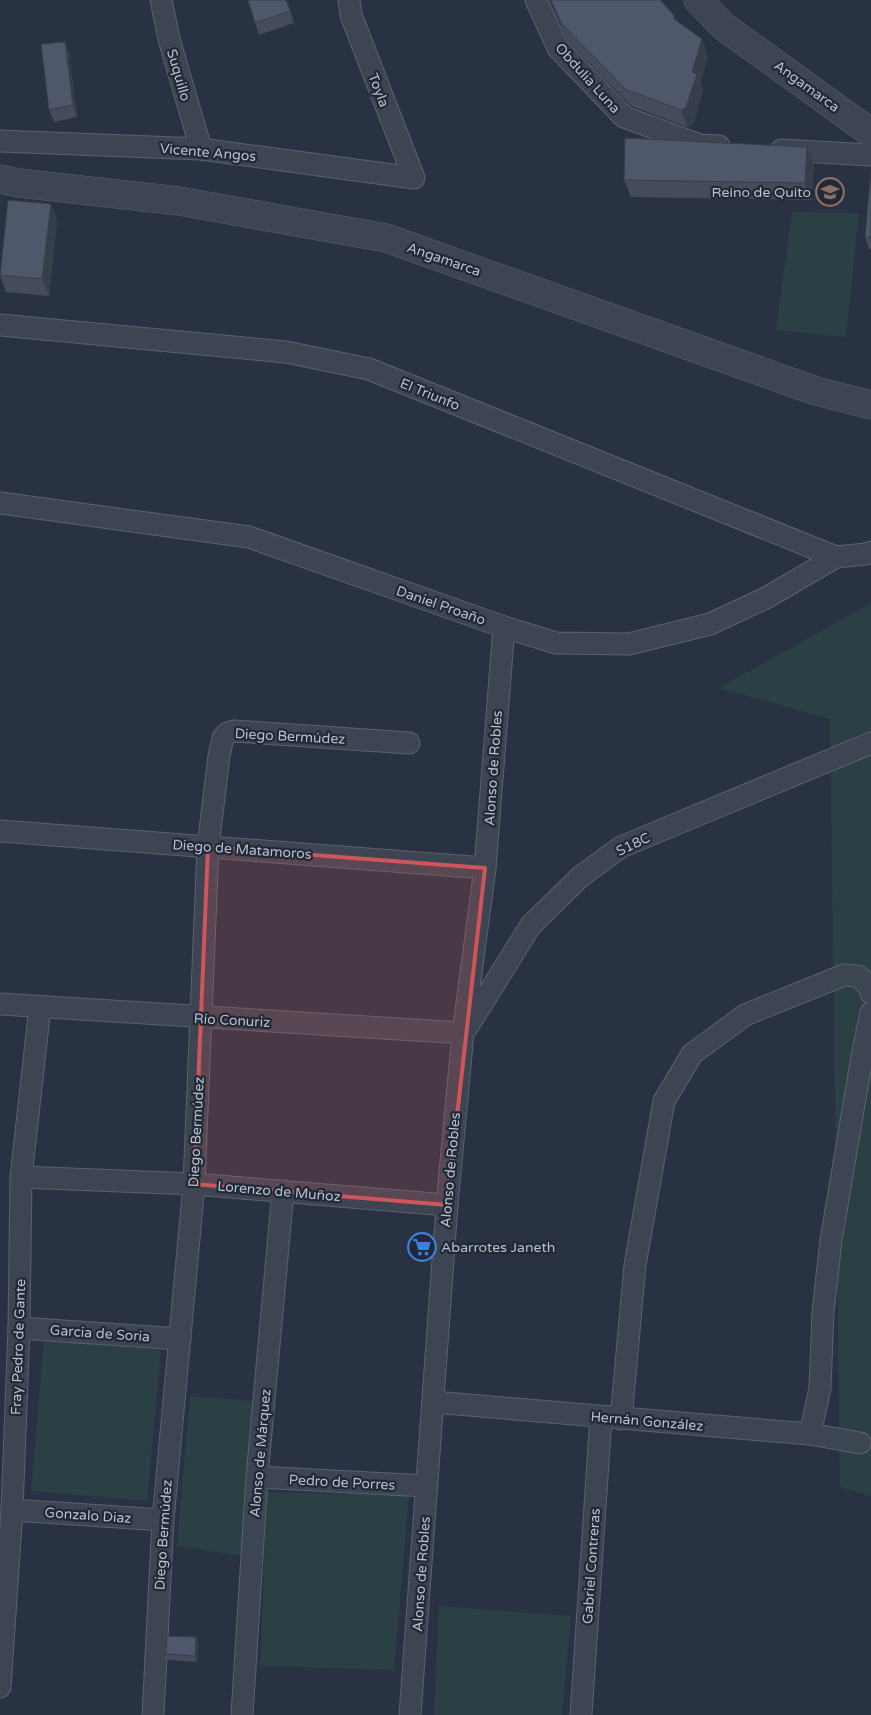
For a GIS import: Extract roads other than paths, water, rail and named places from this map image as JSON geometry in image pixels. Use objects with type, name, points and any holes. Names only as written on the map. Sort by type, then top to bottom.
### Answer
[{"type":"street","name":"Suquillo","points":[[161,0],[169,38],[201,148]]},
{"type":"street","name":"Toyla","points":[[349,0],[355,24],[414,178]]},
{"type":"street","name":"Obdulia Luna","points":[[536,0],[558,48],[624,117],[700,144],[738,147]]},
{"type":"street","name":"Angamarca","points":[[698,0],[723,26],[871,132]]},
{"type":"street","name":"Vicente Angos","points":[[0,141],[201,148],[414,178]]},
{"type":"street","points":[[766,149],[871,155]]},
{"type":"street","name":"Angamarca","points":[[0,179],[19,183],[179,200],[386,238],[816,391],[871,405]]},
{"type":"street","name":"El Triunfo","points":[[0,325],[286,352],[369,369],[836,557]]},
{"type":"street","name":"Daniel Proaño","points":[[0,502],[249,538],[504,627],[556,643],[629,644],[710,624],[766,598],[836,557],[871,552]]},
{"type":"street","name":"Alonso de Robles","points":[[410,1715],[447,1205],[463,1033],[485,868],[504,627]]},
{"type":"street","name":"Diego Bermúdez","points":[[153,1715],[163,1520],[194,1184],[208,847],[219,756],[223,738],[227,733],[234,731],[409,743]]},
{"type":"street","name":"S18C","points":[[463,1033],[531,925],[580,877],[621,847],[871,743]]},
{"type":"street","name":"Diego de Matamoros","points":[[0,830],[485,868]]},
{"type":"street","name":"Gabriel Contreras","points":[[581,1715],[611,1418],[635,1265],[664,1101],[692,1054],[746,1015],[844,975],[858,976],[870,987],[871,993]]},
{"type":"street","name":"Río Conuriz","points":[[0,1004],[463,1033]]},
{"type":"street","name":"Fray Pedro de Gante","points":[[0,1687],[12,1510],[19,1328],[22,1177],[40,1008]]},
{"type":"street","points":[[810,1434],[820,1388],[824,1312],[831,1240],[871,1013]]},
{"type":"street","name":"Lorenzo de Muñoz","points":[[22,1177],[194,1184],[447,1205]]},
{"type":"street","name":"Alonso de Márquez","points":[[242,1715],[257,1477],[283,1191]]},
{"type":"street","name":"Garcia de Soria","points":[[19,1328],[180,1339]]},
{"type":"street","name":"Hernán González","points":[[433,1402],[810,1434],[860,1444]]},
{"type":"street","name":"Pedro de Porres","points":[[257,1477],[427,1486]]},
{"type":"street","name":"Gonzalo Diaz","points":[[12,1510],[163,1520]]},
{"type":"place","name":"Reino de Quito","points":[[830,192]]},
{"type":"place","name":"Abarrotes Janeth","points":[[422,1247]]}]
